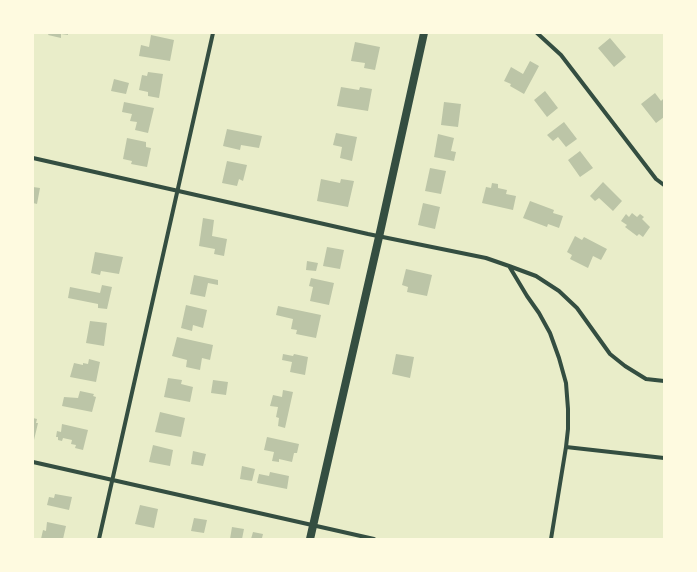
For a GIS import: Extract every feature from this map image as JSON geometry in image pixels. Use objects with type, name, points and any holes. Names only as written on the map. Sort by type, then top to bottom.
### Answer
[{"type":"main road","points":[[310,539],[380,237],[424,33]]},
{"type":"street","points":[[99,539],[213,33]]},
{"type":"street","points":[[537,33],[561,55],[656,179],[664,185]]},
{"type":"street","points":[[33,158],[380,237],[486,258],[509,266],[536,276],[559,291],[577,308],[610,354],[625,366],[646,379],[664,381]]},
{"type":"street","points":[[509,266],[550,333],[566,383],[568,409],[566,448],[551,539]]},
{"type":"street","points":[[566,448],[664,458]]},
{"type":"street","points":[[33,462],[374,539]]},
{"type":"building","points":[[49,33],[68,33],[68,35],[61,34],[61,38],[48,35]]},
{"type":"building","points":[[151,35],[174,40],[170,61],[139,56],[141,45],[149,47]]},
{"type":"building","points":[[610,38],[626,57],[614,67],[598,48]]},
{"type":"building","points":[[355,42],[380,47],[375,70],[364,68],[365,63],[351,61]]},
{"type":"building","points":[[530,61],[539,66],[524,94],[510,86],[511,84],[504,81],[511,67],[523,74]]},
{"type":"building","points":[[148,72],[163,74],[159,98],[148,96],[148,92],[139,90],[142,75],[147,76]]},
{"type":"building","points":[[114,79],[129,83],[126,94],[111,91]]},
{"type":"building","points":[[341,87],[359,90],[360,87],[372,89],[368,111],[337,106]]},
{"type":"building","points":[[545,91],[558,108],[547,117],[534,100]]},
{"type":"building","points":[[655,93],[661,101],[663,99],[664,101],[664,117],[656,123],[641,104]]},
{"type":"building","points":[[124,102],[154,108],[148,133],[135,130],[137,122],[130,121],[132,114],[122,112]]},
{"type":"building","points":[[444,102],[461,104],[458,127],[441,125]]},
{"type":"building","points":[[564,122],[577,139],[566,147],[558,137],[553,141],[547,135]]},
{"type":"building","points":[[227,129],[262,136],[259,148],[241,145],[240,150],[223,146]]},
{"type":"building","points":[[336,133],[357,137],[352,161],[340,158],[342,147],[333,145]]},
{"type":"building","points":[[438,134],[454,138],[451,151],[456,152],[454,161],[434,157]]},
{"type":"building","points":[[127,138],[146,142],[146,147],[151,148],[147,167],[131,164],[132,161],[123,159]]},
{"type":"building","points":[[580,151],[593,168],[580,177],[568,160]]},
{"type":"building","points":[[227,161],[247,165],[243,181],[239,179],[237,186],[222,183]]},
{"type":"building","points":[[430,168],[446,171],[441,194],[425,191]]},
{"type":"building","points":[[321,179],[340,183],[341,179],[354,181],[348,207],[317,201]]},
{"type":"building","points":[[603,182],[622,201],[613,211],[599,198],[595,201],[590,196]]},
{"type":"building","points":[[492,183],[498,184],[498,188],[507,190],[506,194],[516,196],[513,210],[482,203],[486,187],[491,188]]},
{"type":"building","points":[[33,187],[40,188],[37,204],[33,203]]},
{"type":"building","points":[[530,201],[554,210],[553,213],[563,216],[559,228],[548,224],[547,227],[523,218]]},
{"type":"building","points":[[423,203],[440,207],[435,229],[418,225]]},
{"type":"building","points":[[632,213],[637,217],[640,214],[644,217],[642,219],[650,227],[643,237],[639,234],[637,236],[625,227],[627,225],[621,221],[626,214],[629,217]]},
{"type":"building","points":[[203,218],[214,220],[212,236],[227,239],[224,256],[214,254],[215,249],[199,246]]},
{"type":"building","points":[[575,236],[582,240],[584,237],[607,249],[601,260],[593,256],[588,268],[570,259],[572,255],[567,252]]},
{"type":"building","points":[[327,247],[344,250],[340,269],[323,266]]},
{"type":"building","points":[[95,252],[123,257],[119,274],[101,271],[100,275],[91,273]]},
{"type":"building","points":[[307,261],[318,263],[316,271],[306,270]]},
{"type":"building","points":[[406,269],[432,275],[427,296],[407,292],[408,287],[402,285]]},
{"type":"building","points":[[194,275],[218,280],[218,285],[208,283],[205,297],[190,294]]},
{"type":"building","points":[[311,278],[334,283],[329,305],[310,301],[313,287],[309,286]]},
{"type":"building","points":[[102,285],[112,287],[107,309],[98,308],[98,304],[68,298],[70,287],[100,293]]},
{"type":"building","points":[[186,305],[207,310],[203,328],[193,325],[192,331],[181,328]]},
{"type":"building","points":[[278,306],[321,315],[316,338],[296,334],[297,330],[291,329],[293,319],[276,315]]},
{"type":"building","points":[[90,321],[107,323],[104,346],[86,343]]},
{"type":"building","points":[[177,337],[213,345],[210,360],[202,358],[200,370],[186,367],[187,360],[172,356]]},
{"type":"building","points":[[283,354],[293,356],[294,354],[308,357],[305,375],[290,372],[292,362],[282,360]]},
{"type":"building","points":[[396,354],[414,357],[410,378],[392,374]]},
{"type":"building","points":[[89,359],[100,362],[96,382],[70,377],[74,363],[83,365],[83,363],[88,364]]},
{"type":"building","points":[[168,378],[182,380],[181,384],[193,387],[190,402],[164,397]]},
{"type":"building","points":[[213,380],[228,382],[226,395],[211,393]]},
{"type":"building","points":[[283,390],[293,392],[285,428],[278,426],[279,418],[276,417],[278,407],[270,406],[273,395],[282,397]]},
{"type":"building","points":[[80,391],[94,394],[93,396],[96,397],[92,412],[62,406],[64,397],[78,398]]},
{"type":"building","points":[[160,412],[185,418],[181,437],[155,432]]},
{"type":"building","points":[[33,418],[37,419],[36,423],[38,423],[34,440],[33,440]]},
{"type":"building","points":[[62,424],[88,430],[83,450],[75,448],[76,445],[71,444],[72,440],[63,438],[62,441],[58,440],[58,437],[56,437],[57,431],[61,432]]},
{"type":"building","points":[[267,437],[299,444],[297,453],[294,453],[292,462],[279,459],[279,462],[272,461],[274,452],[264,450]]},
{"type":"building","points":[[153,445],[173,450],[170,466],[149,462]]},
{"type":"building","points":[[193,451],[206,454],[203,466],[191,464]]},
{"type":"building","points":[[242,466],[255,469],[252,481],[240,479]]},
{"type":"building","points":[[270,472],[289,476],[287,489],[257,483],[259,474],[269,476]]},
{"type":"building","points":[[55,494],[72,497],[69,510],[47,505],[49,497],[54,498]]},
{"type":"building","points":[[140,505],[158,509],[154,528],[135,524]]},
{"type":"building","points":[[194,518],[207,520],[204,533],[191,531]]},
{"type":"building","points":[[47,522],[66,526],[63,539],[41,539],[43,530],[46,531]]},
{"type":"building","points":[[232,527],[244,529],[242,539],[230,539]]},
{"type":"building","points":[[253,532],[263,534],[262,538],[265,539],[251,539]]}]
